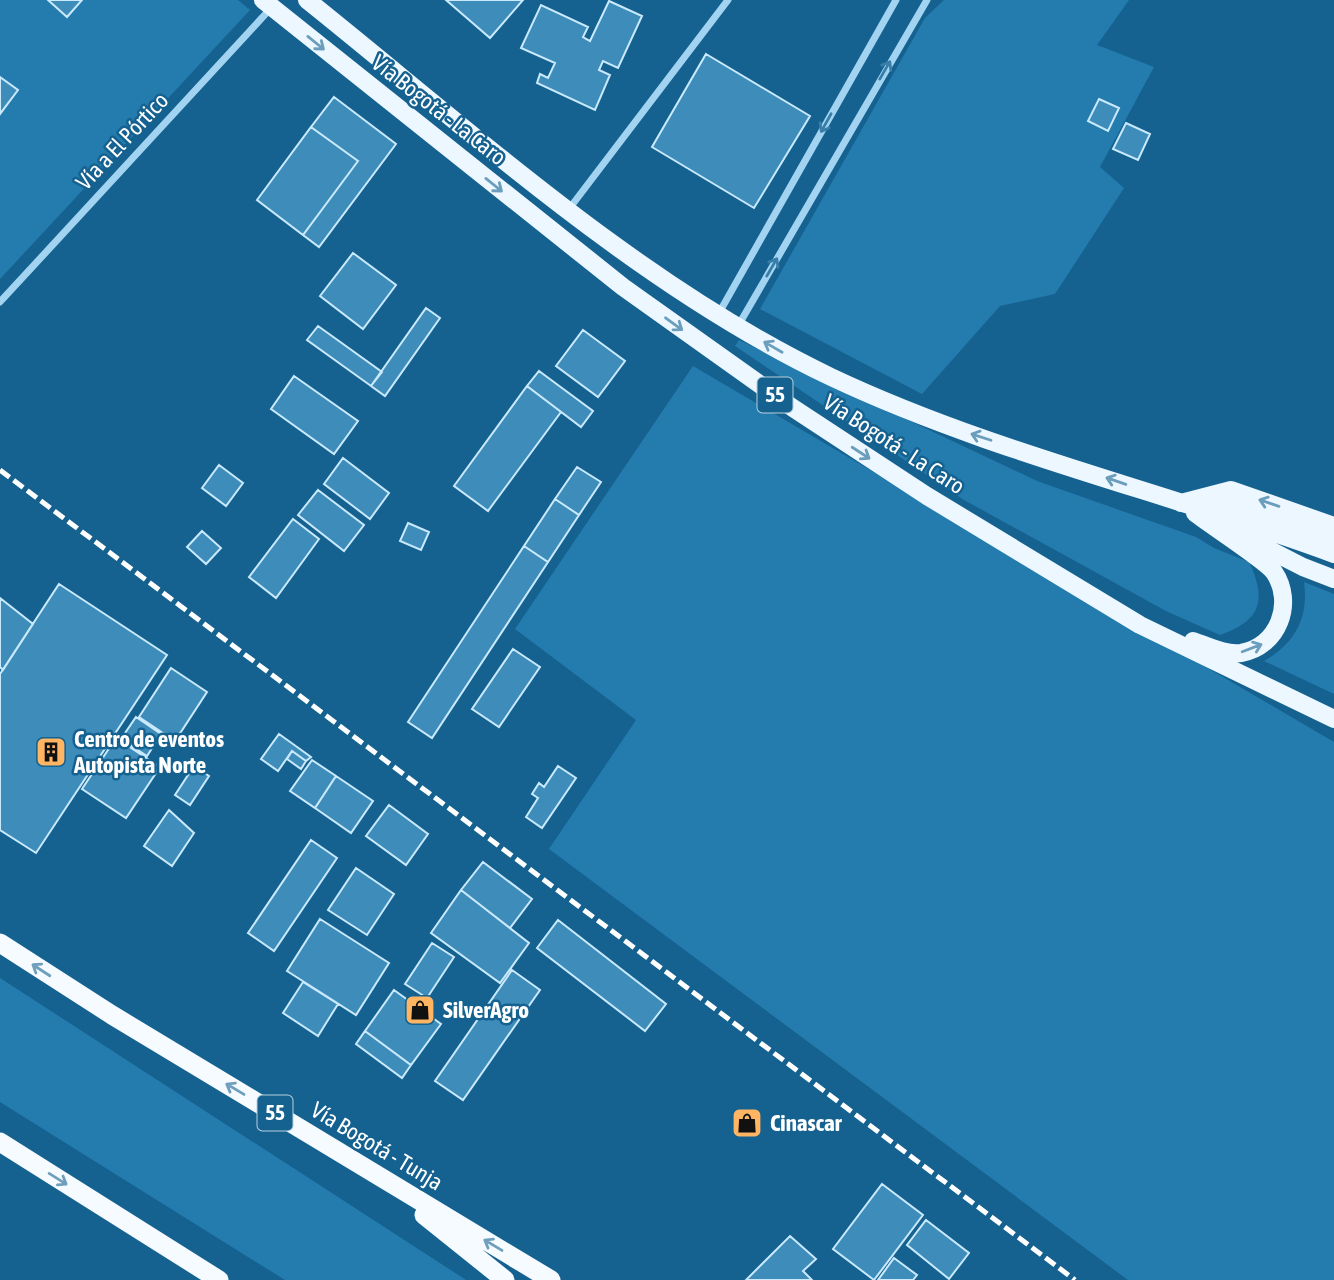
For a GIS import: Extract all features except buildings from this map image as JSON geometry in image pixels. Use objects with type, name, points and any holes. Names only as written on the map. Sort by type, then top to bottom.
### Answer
[{"type":"highway","name":"Vía Bogotá - Tunja","points":[[0,943],[112,1015],[551,1280]]},
{"type":"highway","points":[[0,1142],[219,1280]]},
{"type":"highway","points":[[364,1167],[505,1280]]},
{"type":"main road","name":"Vía Bogotá - La Caro","points":[[307,0],[569,209],[718,314],[831,377],[939,424],[1334,554]]},
{"type":"main road","name":"Vía Bogotá - La Caro","points":[[268,4],[432,138],[686,333],[927,496],[1140,625],[1334,719]]},
{"type":"main road","points":[[1181,503],[1231,491],[1334,526]]},
{"type":"main road","name":"Vía Bogotá - La Caro","points":[[1181,503],[1225,505],[1334,540]]},
{"type":"main road","name":"Vía Bogotá - La Caro","points":[[1181,503],[1334,567]]},
{"type":"main road","name":"Vía Bogotá - La Caro","points":[[1181,503],[1303,567],[1334,579]]},
{"type":"main road","points":[[1140,625],[1227,652],[1242,653],[1264,644],[1281,621],[1282,593],[1273,571],[1181,503]]},
{"type":"street","points":[[569,209],[728,0]]},
{"type":"street","points":[[718,314],[896,0]]},
{"type":"street","points":[[738,326],[927,0]]},
{"type":"street","name":"Vía a El Pórtico","points":[[0,302],[268,4]]},
{"type":"shaded area","points":[[0,0],[238,0],[250,10],[0,279]]},
{"type":"shaded area","points":[[944,0],[1129,0],[1097,45],[1154,67],[1100,167],[1124,188],[1055,294],[1000,306],[922,394],[760,309],[925,18]]},
{"type":"shaded area","points":[[739,340],[1037,481],[1196,537],[1214,548],[1249,562],[1258,587],[1257,607],[1244,623],[1220,635],[1166,611],[964,500],[735,346]]},
{"type":"shaded area","points":[[693,366],[1334,742],[1334,1280],[1128,1280],[549,849],[636,720],[515,629]]},
{"type":"shaded area","points":[[1304,582],[1334,594],[1334,694],[1264,661],[1292,638],[1302,618]]},
{"type":"shaded area","points":[[0,978],[466,1280],[285,1280],[0,1102]]},
{"type":"railway","points":[[0,470],[1075,1280]]},
{"type":"place","name":"Centro de eventos Autopista Norte","points":[[51,752]]},
{"type":"place","name":"SilverAgro","points":[[420,1010]]},
{"type":"place","name":"Cinascar","points":[[747,1123]]}]
